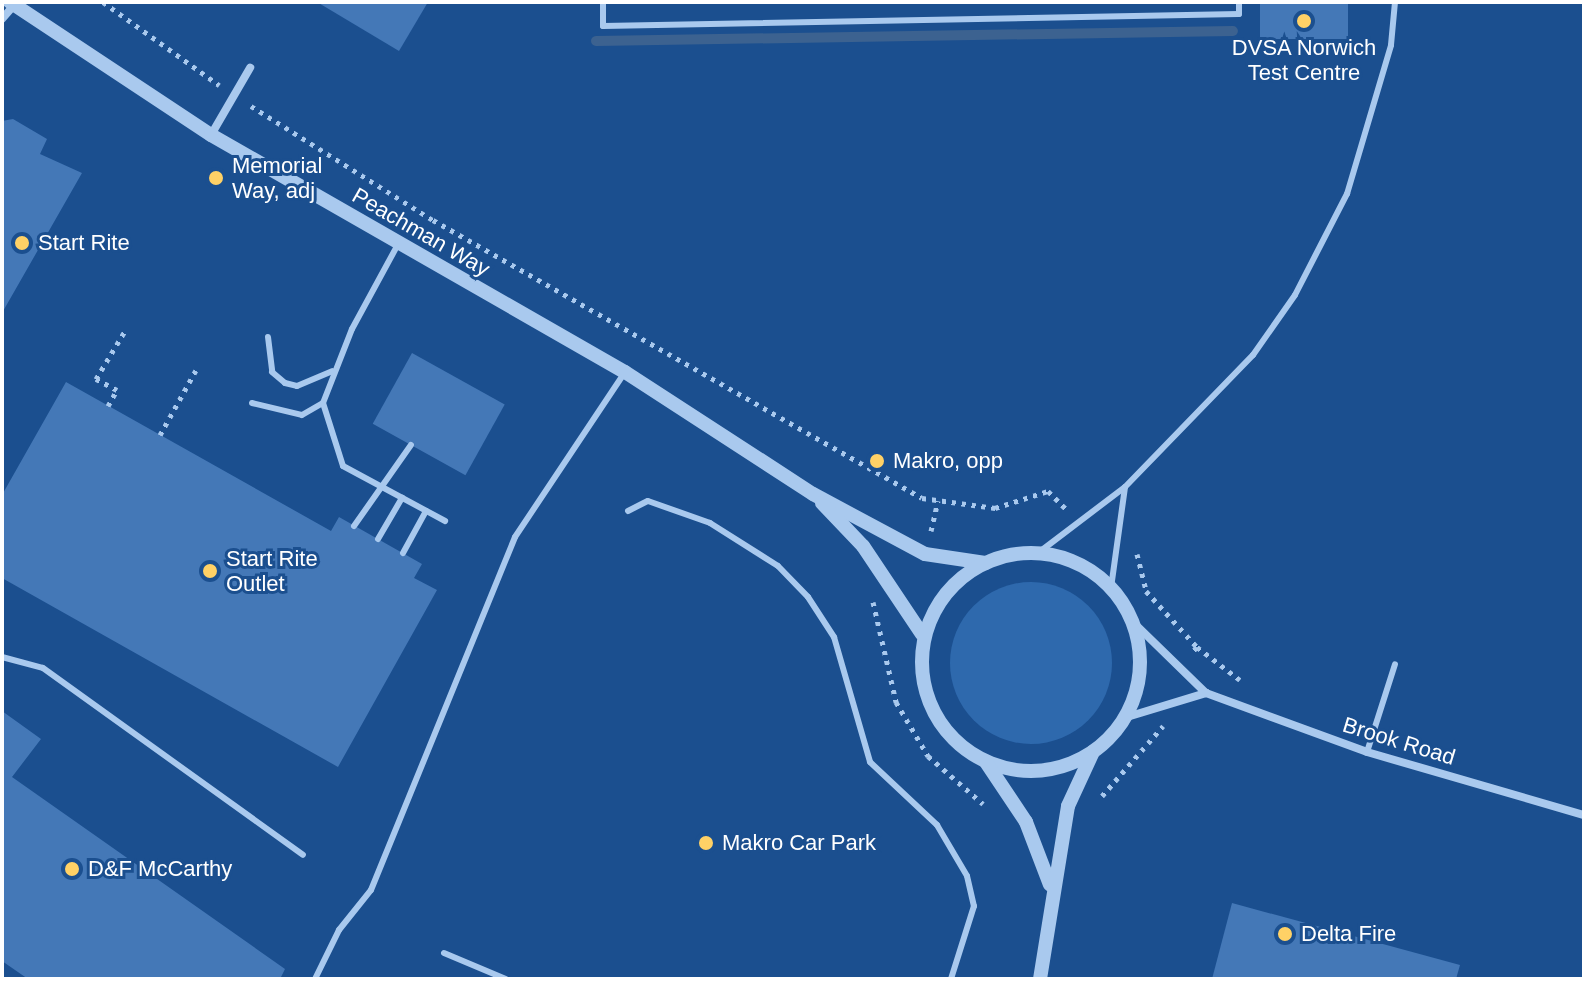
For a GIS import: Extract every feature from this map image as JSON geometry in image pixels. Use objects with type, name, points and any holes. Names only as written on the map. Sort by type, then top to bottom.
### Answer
[{"type":"street","points":[[2,19],[12,3]]},
{"type":"street","name":"Peachman Way","points":[[12,3],[211,135],[397,246],[625,372],[813,494],[925,554],[985,563],[1038,553],[1077,564],[1111,588],[1135,624],[1140,672],[1127,717],[1094,752],[1056,769],[986,762],[953,739],[934,711],[922,634],[892,584],[813,494]]},
{"type":"street","points":[[211,135],[250,68]]},
{"type":"street","name":"Peachman Way","points":[[922,634],[946,595],[985,563]]},
{"type":"street","name":"Brook Road","points":[[1135,624],[1206,693],[1367,752],[1584,815]]},
{"type":"street","points":[[1127,717],[1206,693]]},
{"type":"street","points":[[1040,979],[1050,885],[1068,806],[1094,752]]},
{"type":"street","points":[[986,762],[1013,801],[1050,885]]},
{"type":"lane","points":[[603,2],[603,26],[1239,14],[1239,2]]},
{"type":"lane","points":[[1038,553],[1125,487],[1253,355],[1295,295],[1347,194],[1391,45],[1395,2]]},
{"type":"lane","points":[[397,246],[332,371],[323,403],[343,466],[445,521]]},
{"type":"lane","points":[[268,337],[272,372],[285,383],[297,386],[332,371]]},
{"type":"lane","points":[[315,979],[339,930],[371,890],[515,537],[625,372]]},
{"type":"lane","points":[[252,403],[302,415],[323,403]]},
{"type":"lane","points":[[354,526],[378,485],[411,445]]},
{"type":"lane","points":[[1111,588],[1125,487]]},
{"type":"lane","points":[[378,539],[402,498]]},
{"type":"lane","points":[[628,511],[648,501],[710,523],[778,566],[808,597],[834,637],[870,762],[937,825],[967,876],[974,906],[951,979]]},
{"type":"lane","points":[[403,553],[426,511]]},
{"type":"lane","points":[[2,657],[43,668],[303,855]]},
{"type":"lane","points":[[1367,752],[1395,664]]},
{"type":"lane","points":[[444,953],[506,979]]},
{"type":"path","points":[[108,406],[117,390],[96,379],[125,331]]},
{"type":"path","points":[[160,435],[196,370]]},
{"type":"path","points":[[925,554],[938,501]]},
{"type":"path","points":[[892,584],[868,606],[896,702],[928,756],[990,809],[1013,801]]},
{"type":"shaded area","points":[[1031,582],[1062,589],[1088,606],[1105,632],[1112,663],[1105,694],[1088,720],[1062,737],[1031,744],[1000,737],[974,720],[957,694],[950,663],[957,632],[974,606],[1000,589]]},
{"type":"building","points":[[317,2],[428,2],[399,51]]},
{"type":"building","name":"DVSA Norwich Test Centre","points":[[1260,2],[1348,2],[1348,39],[1260,39]]},
{"type":"building","name":"Start Rite","points":[[13,119],[47,139],[40,154],[82,173],[2,313],[2,121]]},
{"type":"building","points":[[412,353],[505,404],[465,475],[373,424]]},
{"type":"building","name":"Start Rite Outlet","points":[[66,382],[331,531],[339,517],[422,564],[414,578],[437,590],[338,767],[2,578],[2,495]]},
{"type":"building","name":"D&F McCarthy","points":[[2,711],[41,739],[12,777],[285,969],[280,979],[28,979],[2,961]]},
{"type":"building","name":"Delta Fire","points":[[1232,903],[1460,965],[1456,979],[1212,979]]},
{"type":"waterway","points":[[596,41],[1233,31]]},
{"type":"place","name":"DVSA Norwich Test Centre","points":[[1304,21]]},
{"type":"place","name":"Memorial Way, adj","points":[[216,178]]},
{"type":"place","name":"Start Rite","points":[[22,243]]},
{"type":"place","name":"Makro, opp","points":[[877,461]]},
{"type":"place","name":"Start Rite Outlet","points":[[210,571]]},
{"type":"place","name":"Makro Car Park","points":[[706,843]]},
{"type":"place","name":"D&F McCarthy","points":[[72,869]]},
{"type":"place","name":"Delta Fire","points":[[1285,934]]}]
